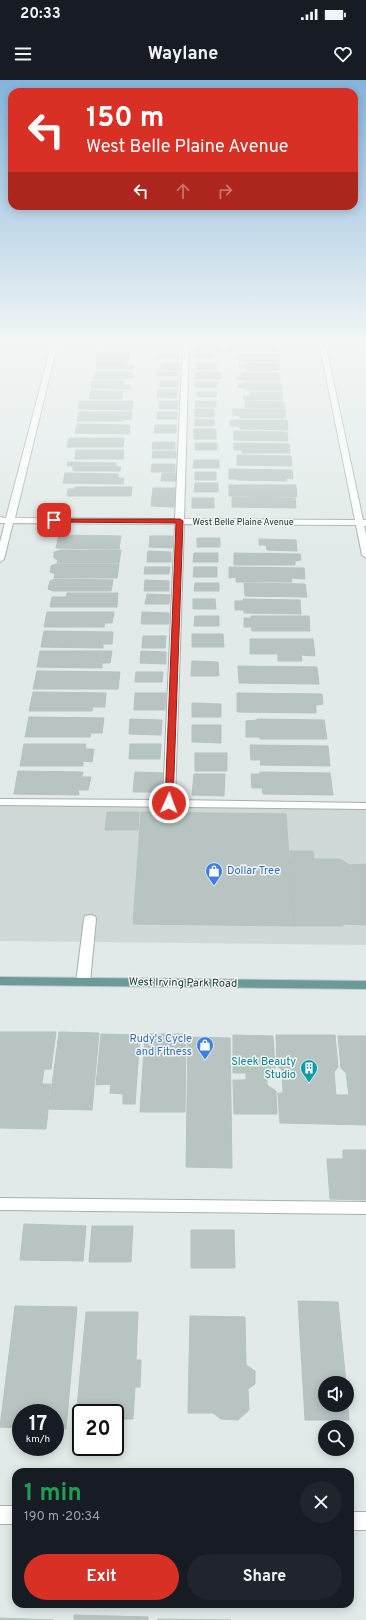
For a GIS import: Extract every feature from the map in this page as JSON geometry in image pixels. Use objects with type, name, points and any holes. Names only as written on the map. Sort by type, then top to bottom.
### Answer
[{"type":"main road","name":"West Irving Park Road","points":[[0,981],[366,986]]},
{"type":"street","points":[[0,559],[37,414]]},
{"type":"street","points":[[169,803],[184,414]]},
{"type":"street","points":[[338,414],[363,523],[366,555]]},
{"type":"street","name":"West Belle Plaine Avenue","points":[[0,520],[363,523]]},
{"type":"street","points":[[0,802],[366,806]]},
{"type":"street","points":[[84,982],[90,919]]},
{"type":"street","points":[[0,1204],[366,1208]]},
{"type":"street","points":[[0,1515],[12,1515]]},
{"type":"street","points":[[354,1521],[366,1521]]},
{"type":"shaded area","points":[[0,804],[366,807],[366,945],[0,941]]},
{"type":"building","points":[[79,414],[132,414],[131,420],[77,421]]},
{"type":"building","points":[[157,414],[177,414],[177,419],[157,419]]},
{"type":"building","points":[[195,414],[214,414],[214,417],[195,417]]},
{"type":"building","points":[[286,414],[286,418],[240,418],[240,416],[233,415]]},
{"type":"building","points":[[195,419],[214,420],[214,426],[195,426]]},
{"type":"building","points":[[230,420],[287,420],[288,430],[240,429],[240,426],[230,426]]},
{"type":"building","points":[[77,424],[130,425],[129,434],[75,433]]},
{"type":"building","points":[[155,425],[176,425],[176,433],[154,433]]},
{"type":"building","points":[[194,429],[216,429],[216,439],[194,439]]},
{"type":"building","points":[[234,431],[287,432],[288,441],[234,440]]},
{"type":"building","points":[[69,438],[124,438],[123,447],[67,447]]},
{"type":"building","points":[[153,442],[175,442],[175,449],[152,449]]},
{"type":"building","points":[[195,443],[217,443],[217,450],[195,450]]},
{"type":"building","points":[[234,443],[289,444],[290,453],[242,453],[242,450],[234,450]]},
{"type":"building","points":[[76,450],[124,450],[123,459],[75,459]]},
{"type":"building","points":[[153,451],[176,451],[176,458],[152,458]]},
{"type":"building","points":[[237,455],[291,456],[292,466],[237,465]]},
{"type":"building","points":[[194,460],[219,460],[219,468],[193,468]]},
{"type":"building","points":[[68,462],[116,463],[116,467],[121,467],[120,471],[73,471],[73,466],[67,466]]},
{"type":"building","points":[[152,464],[175,464],[175,472],[151,472]]},
{"type":"building","points":[[229,469],[292,470],[293,479],[286,478],[286,481],[229,479]]},
{"type":"building","points":[[195,472],[216,472],[216,480],[195,480]]},
{"type":"building","points":[[65,473],[118,474],[118,478],[124,478],[123,484],[63,483]]},
{"type":"building","points":[[162,473],[177,473],[176,481],[161,481]]},
{"type":"building","points":[[195,483],[218,483],[218,492],[194,492]]},
{"type":"building","points":[[229,485],[296,485],[297,497],[229,496]]},
{"type":"building","points":[[75,487],[132,487],[131,496],[67,496],[68,489],[75,489]]},
{"type":"building","points":[[153,488],[175,488],[174,507],[151,506]]},
{"type":"building","points":[[232,497],[295,498],[296,508],[232,507]]},
{"type":"building","points":[[192,498],[214,498],[214,508],[192,508]]},
{"type":"building","points":[[59,535],[121,536],[119,549],[56,548]]},
{"type":"building","points":[[150,536],[173,536],[172,548],[149,547]]},
{"type":"building","points":[[197,538],[220,538],[220,547],[197,547]]},
{"type":"building","points":[[259,539],[296,540],[297,551],[267,550],[266,545],[259,545]]},
{"type":"building","points":[[61,550],[121,550],[119,563],[57,563],[58,560],[54,558],[54,552]]},
{"type":"building","points":[[148,551],[171,552],[171,562],[147,562]]},
{"type":"building","points":[[194,553],[218,553],[218,562],[193,562]]},
{"type":"building","points":[[234,553],[300,554],[301,560],[295,561],[295,565],[234,565]]},
{"type":"building","points":[[56,564],[119,564],[117,578],[54,578],[55,574],[50,572],[51,566]]},
{"type":"building","points":[[145,567],[170,567],[169,574],[144,574]]},
{"type":"building","points":[[194,567],[217,567],[217,577],[193,577]]},
{"type":"building","points":[[229,567],[304,568],[305,579],[291,578],[292,582],[236,582],[236,577],[229,578]]},
{"type":"building","points":[[55,579],[113,580],[111,591],[53,591],[48,589],[50,581]]},
{"type":"building","points":[[145,580],[169,581],[169,591],[144,591]]},
{"type":"building","points":[[195,583],[219,583],[219,591],[194,591]]},
{"type":"building","points":[[244,583],[305,584],[307,597],[245,596]]},
{"type":"building","points":[[67,593],[118,593],[117,607],[50,607],[52,597],[66,597]]},
{"type":"building","points":[[147,594],[170,595],[169,604],[145,604]]},
{"type":"building","points":[[193,599],[215,599],[216,609],[193,609]]},
{"type":"building","points":[[243,599],[300,600],[301,614],[244,613],[244,610],[235,610],[235,601],[243,601]]},
{"type":"building","points":[[47,612],[114,612],[112,623],[105,623],[104,627],[44,627]]},
{"type":"building","points":[[142,612],[169,613],[169,624],[141,624]]},
{"type":"building","points":[[195,616],[219,616],[219,626],[194,626]]},
{"type":"building","points":[[251,616],[309,616],[310,631],[252,631],[251,627],[244,627],[244,618],[251,618]]},
{"type":"building","points":[[44,631],[113,632],[112,644],[103,644],[103,648],[41,647]]},
{"type":"building","points":[[192,634],[223,634],[224,647],[192,647]]},
{"type":"building","points":[[143,636],[166,636],[165,648],[142,648]]},
{"type":"building","points":[[250,639],[313,639],[315,656],[301,655],[302,661],[278,661],[278,654],[250,654]]},
{"type":"building","points":[[40,651],[112,651],[110,663],[102,663],[102,668],[37,667]]},
{"type":"building","points":[[141,651],[166,652],[166,664],[140,663]]},
{"type":"building","points":[[192,661],[218,662],[219,676],[191,676]]},
{"type":"building","points":[[238,666],[317,667],[319,684],[239,683]]},
{"type":"building","points":[[37,671],[120,672],[118,689],[33,689]]},
{"type":"building","points":[[136,672],[163,672],[162,682],[135,682]]},
{"type":"building","points":[[33,692],[106,693],[105,707],[93,707],[92,711],[29,711]]},
{"type":"building","points":[[135,693],[166,693],[165,710],[134,710]]},
{"type":"building","points":[[237,693],[322,694],[323,704],[316,705],[316,713],[237,712]]},
{"type":"building","points":[[192,703],[221,704],[221,717],[192,717]]},
{"type":"building","points":[[29,717],[104,718],[102,733],[91,733],[90,737],[25,737]]},
{"type":"building","points":[[130,719],[162,720],[161,735],[129,734]]},
{"type":"building","points":[[257,719],[324,720],[327,739],[260,739],[260,737],[246,737],[246,721]]},
{"type":"building","points":[[192,725],[221,725],[221,743],[192,742]]},
{"type":"building","points":[[24,744],[86,744],[85,749],[94,749],[92,762],[83,761],[83,766],[20,766]]},
{"type":"building","points":[[130,744],[161,744],[160,759],[129,759]]},
{"type":"building","points":[[250,745],[328,746],[330,766],[260,765],[261,760],[251,760]]},
{"type":"building","points":[[195,753],[227,753],[227,771],[195,771]]},
{"type":"building","points":[[18,771],[83,772],[82,777],[91,777],[88,790],[78,790],[79,795],[14,794]]},
{"type":"building","points":[[135,772],[163,773],[162,792],[133,792]]},
{"type":"building","points":[[260,772],[330,773],[333,795],[263,794],[262,788],[252,788],[251,774],[260,774]]},
{"type":"building","points":[[194,774],[225,774],[224,796],[192,795]]},
{"type":"building","points":[[107,812],[139,812],[138,830],[105,830]]},
{"type":"building","name":"Dollar Tree","points":[[141,812],[286,814],[294,926],[133,924]]},
{"type":"building","points":[[290,851],[313,851],[314,859],[340,859],[350,865],[366,864],[366,925],[343,924],[343,926],[294,926]]},
{"type":"building","points":[[0,1032],[56,1032],[51,1069],[44,1069],[42,1084],[51,1084],[46,1129],[0,1128]]},
{"type":"building","points":[[59,1032],[99,1033],[92,1110],[49,1109]]},
{"type":"building","points":[[101,1034],[140,1035],[135,1104],[123,1104],[123,1094],[110,1093],[111,1084],[96,1085]]},
{"type":"building","points":[[145,1034],[186,1034],[185,1112],[140,1112]]},
{"type":"building","points":[[233,1035],[273,1036],[275,1069],[267,1077],[267,1085],[276,1091],[277,1114],[234,1114],[233,1080],[246,1080],[246,1073],[233,1073]]},
{"type":"building","name":"Sleek Beauty Studio","points":[[276,1035],[335,1035],[338,1067],[334,1072],[336,1095],[349,1095],[346,1073],[341,1068],[338,1036],[366,1036],[366,1125],[280,1123],[278,1093],[283,1093],[282,1070],[277,1066]]},
{"type":"building","points":[[188,1037],[230,1038],[232,1168],[186,1167]]},
{"type":"building","points":[[343,1150],[366,1150],[366,1200],[330,1199],[327,1159],[343,1159]]},
{"type":"building","points":[[24,1224],[86,1226],[83,1261],[20,1260]]},
{"type":"building","points":[[92,1226],[133,1226],[131,1262],[89,1262]]},
{"type":"building","points":[[191,1230],[234,1230],[235,1268],[191,1268]]},
{"type":"building","points":[[298,1301],[338,1302],[345,1376],[318,1376],[318,1412],[348,1412],[349,1420],[305,1420]]},
{"type":"building","points":[[15,1306],[77,1307],[66,1429],[64,1429],[64,1404],[12,1404],[12,1428],[0,1427]]},
{"type":"building","points":[[86,1312],[138,1312],[136,1360],[141,1360],[140,1387],[135,1387],[133,1419],[124,1419],[124,1404],[77,1404]]},
{"type":"building","points":[[190,1316],[245,1317],[246,1365],[255,1371],[255,1384],[248,1389],[249,1410],[238,1420],[221,1419],[213,1413],[188,1413]]},
{"type":"building","points":[[74,1615],[148,1617],[148,1620],[74,1620]]},
{"type":"building","points":[[0,1618],[54,1620],[0,1620]]},
{"type":"building","points":[[158,1619],[231,1620],[158,1620]]},
{"type":"place","name":"Dollar Tree","points":[[214,886]]},
{"type":"place","name":"Rudy's Cycle and Fitness","points":[[205,1060]]},
{"type":"place","name":"Sleek Beauty Studio","points":[[309,1083]]},
{"type":"route","points":[[54,520],[180,521],[169,803]]}]
